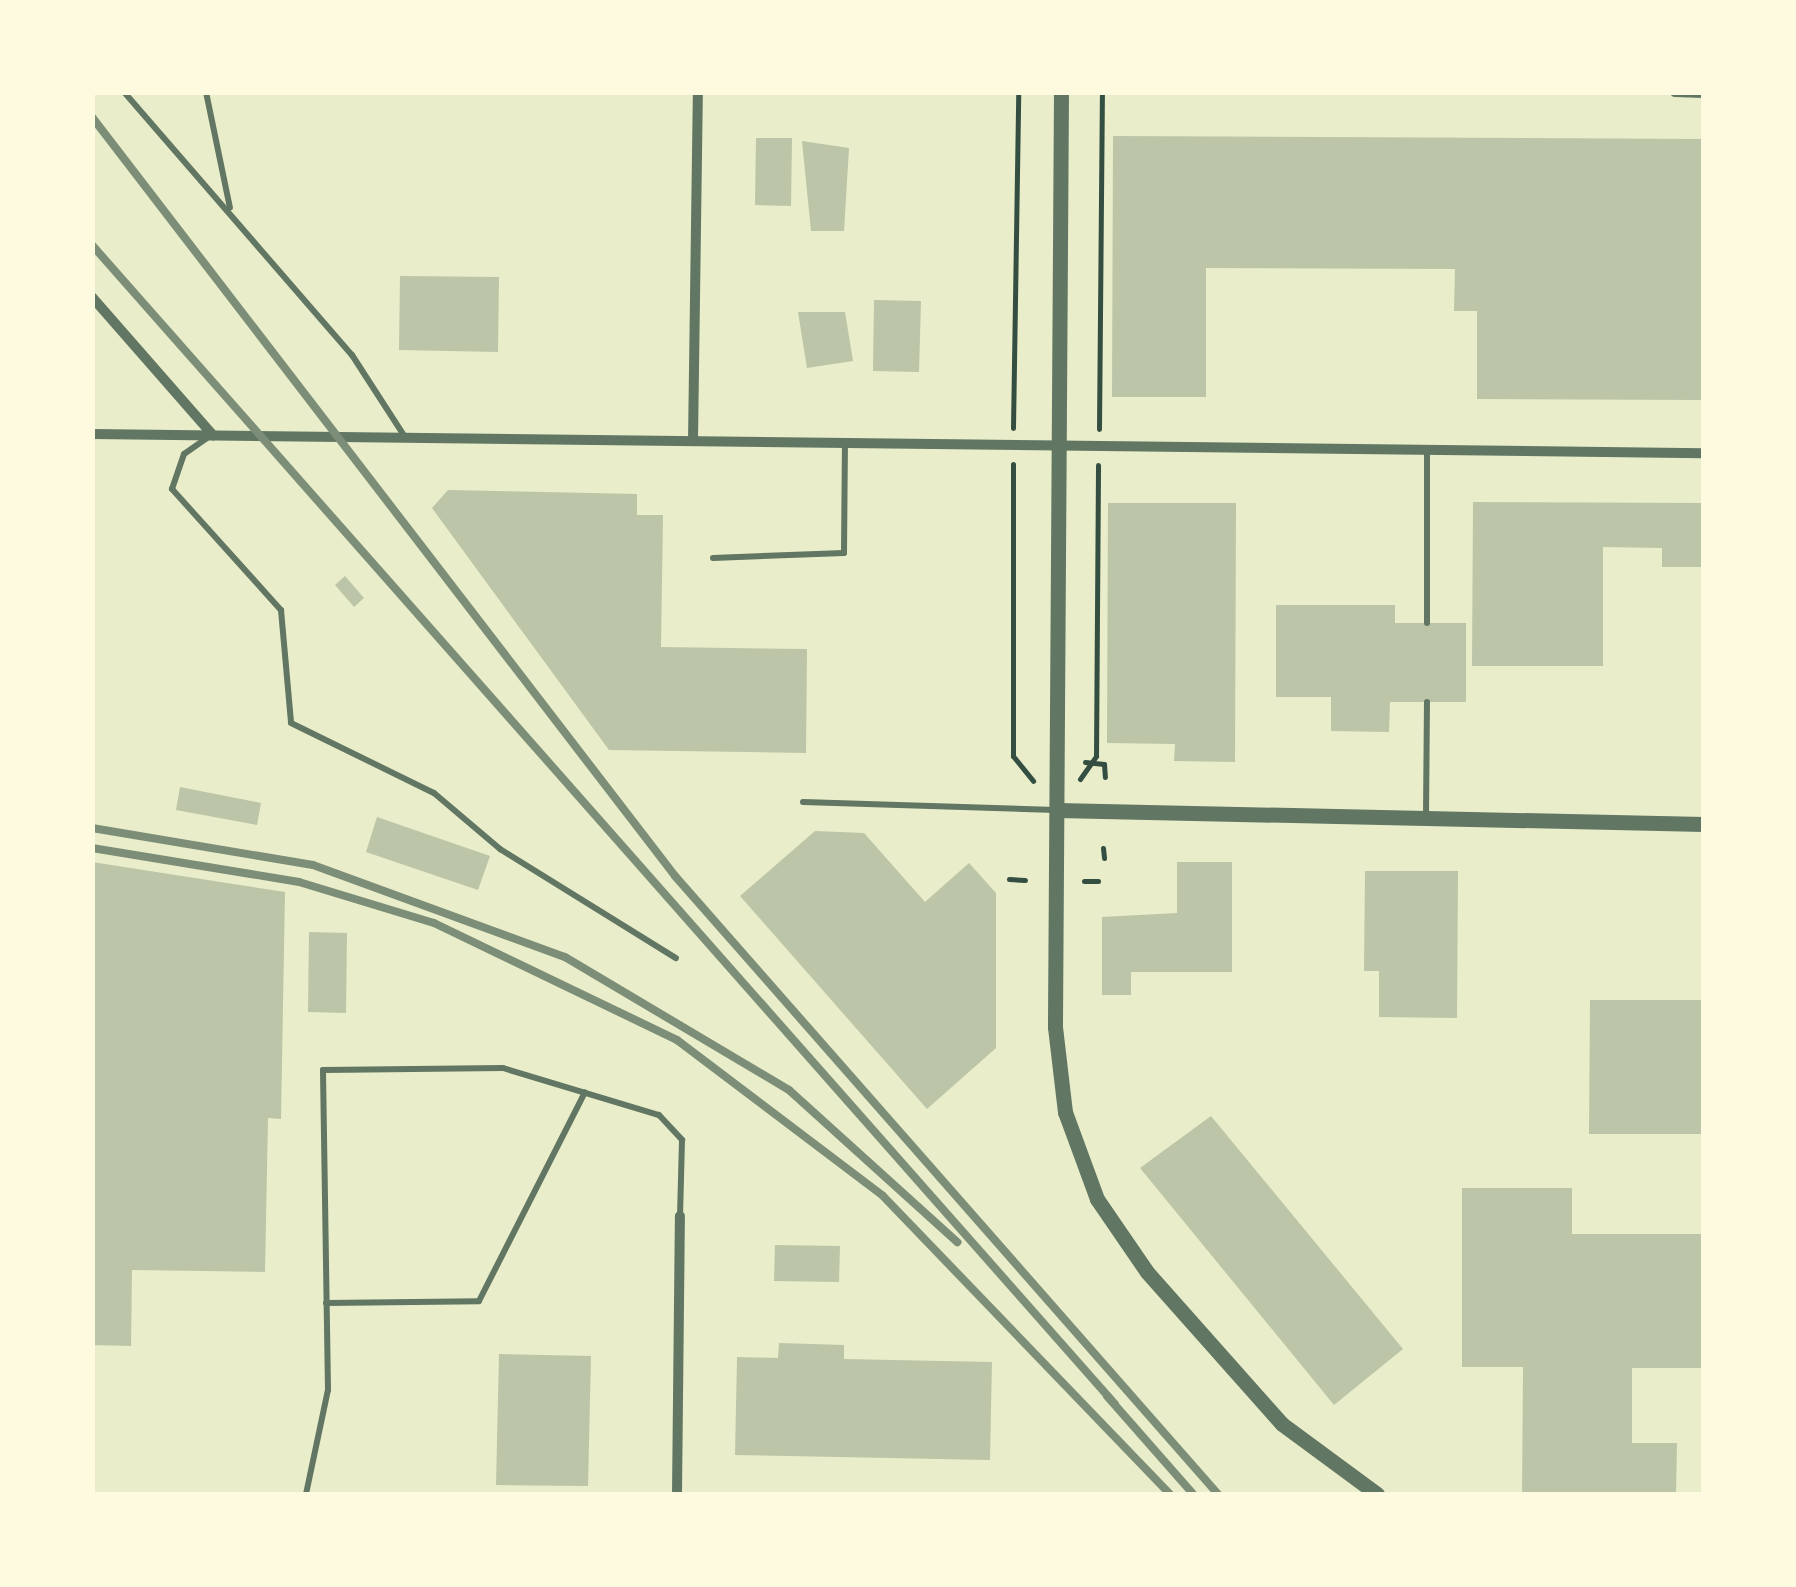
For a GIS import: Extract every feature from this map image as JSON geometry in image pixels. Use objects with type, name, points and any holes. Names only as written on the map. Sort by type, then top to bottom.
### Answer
[{"type":"street","points":[[693,441],[698,92]]},
{"type":"street","points":[[1060,92],[1058,1069],[1097,1199],[1262,1405],[1377,1494]]},
{"type":"street","points":[[1675,92],[1704,93]]},
{"type":"street","points":[[92,296],[213,434]]},
{"type":"street","points":[[92,434],[1704,452]]},
{"type":"street","points":[[1057,810],[1704,824]]},
{"type":"street","points":[[677,1494],[680,1216]]},
{"type":"lane","points":[[124,92],[230,209],[352,355],[405,437]]},
{"type":"lane","points":[[206,92],[230,209]]},
{"type":"lane","points":[[213,434],[184,454],[172,489],[281,610],[291,723],[434,792],[500,849],[676,958]]},
{"type":"lane","points":[[712,558],[844,554],[845,442]]},
{"type":"lane","points":[[1427,449],[1427,623]]},
{"type":"lane","points":[[1426,702],[1426,818]]},
{"type":"lane","points":[[802,802],[1057,810]]},
{"type":"lane","points":[[306,1494],[328,1390],[323,1070],[504,1068],[659,1115],[682,1140],[680,1216]]},
{"type":"lane","points":[[326,1302],[480,1301],[585,1092]]},
{"type":"path","points":[[1014,418],[1018,92]]},
{"type":"path","points":[[1099,421],[1102,92]]},
{"type":"path","points":[[1012,478],[1017,760],[1057,810],[1089,762],[1098,479]]},
{"type":"path","points":[[1007,760],[1017,760]]},
{"type":"path","points":[[1089,762],[1104,764],[1105,777]]},
{"type":"path","points":[[1103,848],[1104,858]]},
{"type":"path","points":[[1009,879],[1025,880]]},
{"type":"path","points":[[1084,882],[1098,882]]},
{"type":"building","points":[[1113,136],[1704,139],[1704,400],[1477,399],[1477,311],[1454,311],[1455,269],[1206,268],[1206,397],[1112,397]]},
{"type":"building","points":[[756,138],[792,138],[791,206],[755,205]]},
{"type":"building","points":[[802,141],[849,148],[844,231],[811,231]]},
{"type":"building","points":[[400,276],[499,277],[498,352],[399,350]]},
{"type":"building","points":[[874,300],[921,301],[919,372],[873,371]]},
{"type":"building","points":[[798,312],[845,312],[853,361],[807,368]]},
{"type":"building","points":[[448,490],[637,494],[637,515],[663,515],[661,647],[807,649],[806,753],[609,750],[432,508]]},
{"type":"building","points":[[1473,502],[1704,503],[1704,567],[1662,567],[1662,548],[1603,547],[1603,666],[1472,666]]},
{"type":"building","points":[[1108,503],[1236,503],[1235,762],[1174,761],[1175,744],[1107,743]]},
{"type":"building","points":[[345,576],[364,598],[354,607],[335,585]]},
{"type":"building","points":[[1276,605],[1395,605],[1395,623],[1466,623],[1466,702],[1390,702],[1389,732],[1331,731],[1331,697],[1276,697]]},
{"type":"building","points":[[180,787],[261,803],[257,825],[176,810]]},
{"type":"building","points":[[377,817],[490,856],[478,890],[366,852]]},
{"type":"building","points":[[815,831],[864,833],[925,902],[969,863],[996,893],[996,1048],[927,1109],[740,896]]},
{"type":"building","points":[[92,862],[285,892],[281,1119],[268,1118],[265,1272],[132,1270],[131,1346],[92,1345]]},
{"type":"building","points":[[1177,862],[1232,862],[1232,972],[1131,972],[1131,995],[1102,995],[1102,917],[1177,913]]},
{"type":"building","points":[[1365,871],[1458,871],[1457,1018],[1379,1017],[1379,971],[1364,971]]},
{"type":"building","points":[[309,932],[347,933],[346,1013],[308,1012]]},
{"type":"building","points":[[1590,1000],[1704,1000],[1704,1134],[1589,1134]]},
{"type":"building","points":[[1211,1116],[1403,1349],[1334,1405],[1140,1168]]},
{"type":"building","points":[[1462,1188],[1572,1188],[1572,1234],[1704,1234],[1704,1368],[1632,1368],[1632,1443],[1677,1443],[1676,1494],[1522,1494],[1523,1367],[1462,1367]]},
{"type":"building","points":[[775,1245],[840,1246],[839,1282],[774,1281]]},
{"type":"building","points":[[779,1343],[844,1345],[844,1359],[992,1362],[990,1460],[735,1455],[737,1357],[778,1358]]},
{"type":"building","points":[[499,1354],[591,1356],[588,1486],[496,1485]]},
{"type":"railway","points":[[92,117],[675,876],[1218,1494]]},
{"type":"railway","points":[[92,245],[1115,1404]]},
{"type":"railway","points":[[92,828],[313,865],[565,957],[789,1090],[957,1242]]},
{"type":"railway","points":[[92,848],[299,882],[434,923],[677,1040],[883,1196],[1170,1494]]},
{"type":"railway","points":[[1107,1396],[1193,1494]]}]
